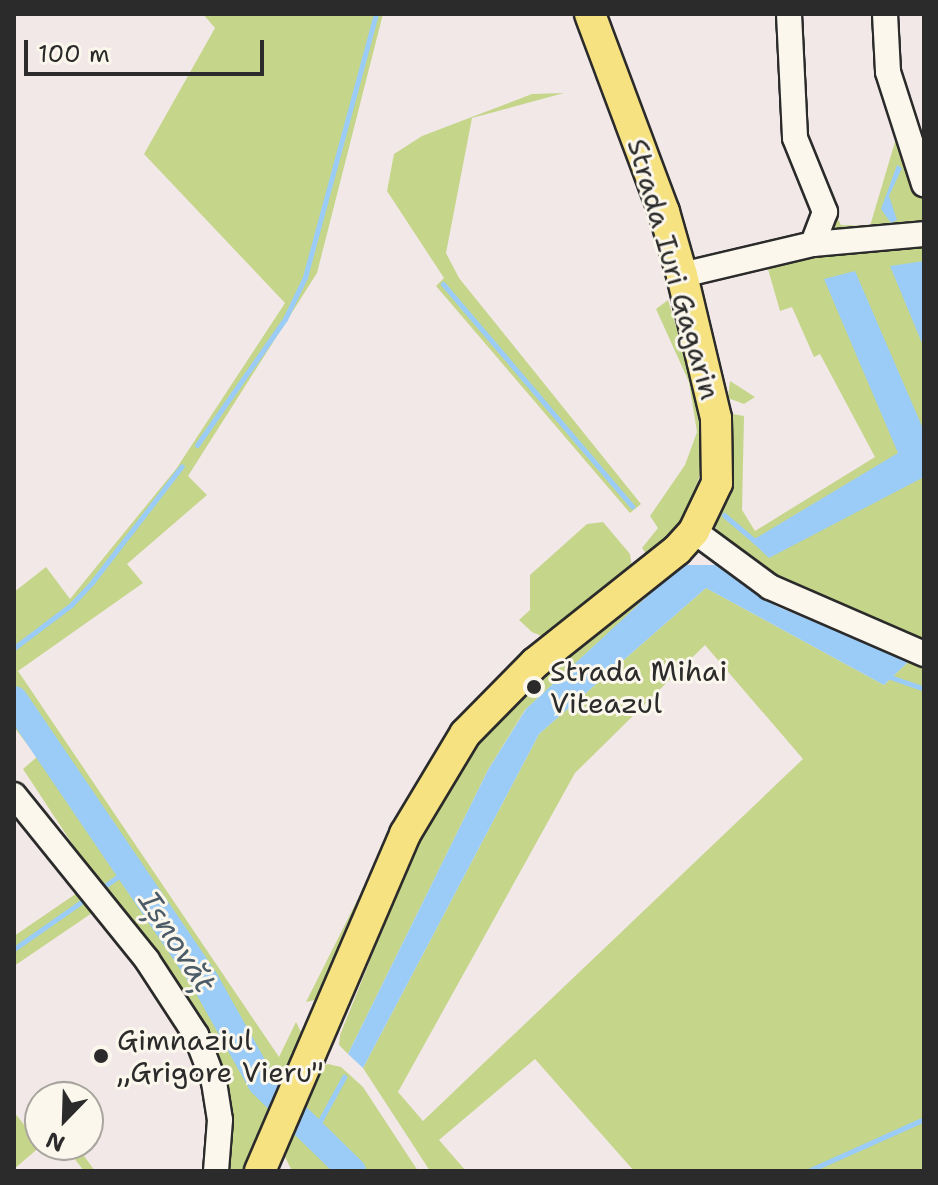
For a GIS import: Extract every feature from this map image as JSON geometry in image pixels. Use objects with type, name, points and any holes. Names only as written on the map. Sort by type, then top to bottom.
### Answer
[{"type":"main road","name":"Strada Iuri Gagarin","points":[[265,1159],[405,834],[465,734],[508,686],[654,572],[694,531],[717,483],[719,449],[682,275],[644,155],[590,14]]},
{"type":"street","points":[[789,14],[795,138],[825,212],[813,244]]},
{"type":"street","points":[[885,14],[888,72],[924,184]]},
{"type":"street","points":[[682,275],[813,244],[924,234]]},
{"type":"street","points":[[694,531],[770,587],[924,654]]},
{"type":"street","points":[[14,795],[147,960],[196,1035],[214,1082],[220,1120],[216,1171]]},
{"type":"green space","points":[[203,14],[383,14],[317,273],[188,476],[207,495],[127,564],[143,583],[18,671],[279,1057],[296,1022],[302,1034],[244,1171],[226,1171],[232,1122],[218,1065],[23,769],[37,757],[14,727],[14,592],[46,567],[70,599],[176,469],[285,303],[144,154],[215,28]]},
{"type":"green space","points":[[564,93],[472,118],[446,253],[459,278],[641,504],[630,513],[436,286],[444,278],[387,191],[394,154],[422,136],[532,94]]},
{"type":"green space","points":[[900,125],[924,200],[924,229],[826,238],[834,211],[841,225],[870,226]]},
{"type":"green space","points":[[924,243],[924,645],[769,577],[720,538],[713,520],[727,413],[744,416],[742,510],[755,531],[875,457],[820,354],[814,357],[792,307],[780,311],[766,262]]},
{"type":"green space","points":[[668,300],[692,377],[705,459],[685,521],[648,556],[642,548],[658,528],[650,516],[685,465],[697,432],[689,382],[656,309]]},
{"type":"green space","points":[[730,381],[755,397],[744,404],[728,398]]},
{"type":"green space","points":[[603,522],[630,554],[632,568],[544,637],[532,632],[519,620],[530,610],[530,575],[587,524]]},
{"type":"green space","points":[[706,588],[884,685],[909,661],[924,666],[924,1171],[634,1171],[535,1059],[439,1140],[466,1171],[430,1171],[363,1068],[539,734]],"holes":[[[705,645],[803,759],[423,1121],[398,1092],[575,773]]]},
{"type":"green space","points":[[644,600],[525,710],[488,770],[348,1054],[339,1045],[340,1035],[435,799],[460,760],[525,688],[624,608]]},
{"type":"green space","points":[[390,835],[315,1000],[306,1002]]},
{"type":"green space","points":[[80,891],[95,911],[14,966],[14,936]]},
{"type":"green space","points":[[328,1064],[341,1067],[363,1087],[418,1171],[292,1171],[282,1151],[316,1069]]},
{"type":"green space","points":[[14,1112],[24,1125],[24,1160],[14,1169]]},
{"type":"green space","points":[[76,1161],[88,1161],[95,1171],[84,1171]]},
{"type":"water","points":[[897,165],[902,168],[889,196],[897,220],[891,223],[881,209]]},
{"type":"water","points":[[924,261],[924,348],[890,266]]},
{"type":"water","points":[[855,271],[924,431],[924,477],[769,558],[751,541],[898,453],[824,279]]},
{"type":"water","points":[[681,565],[718,565],[776,606],[909,661],[884,685],[706,588],[539,734],[363,1068],[348,1054],[488,770],[526,709]]},
{"type":"waterway","points":[[197,445],[285,319],[305,277],[376,14]]},
{"type":"waterway","points":[[443,284],[632,506]]},
{"type":"waterway","points":[[14,648],[71,605],[182,466]]},
{"type":"waterway","points":[[724,515],[757,543]]},
{"type":"waterway","points":[[887,676],[924,689]]},
{"type":"waterway","name":"Ișnovăț","points":[[14,700],[205,981],[262,1083],[352,1171]]},
{"type":"waterway","points":[[106,885],[130,868]]},
{"type":"waterway","points":[[14,949],[84,900]]},
{"type":"waterway","points":[[314,1132],[344,1077]]},
{"type":"waterway","points":[[808,1171],[924,1119]]},
{"type":"place","name":"Strada Mihai Viteazul","points":[[534,687]]},
{"type":"place","name":"Gimnaziul ,,Grigore Vieru\"","points":[[101,1056]]}]
